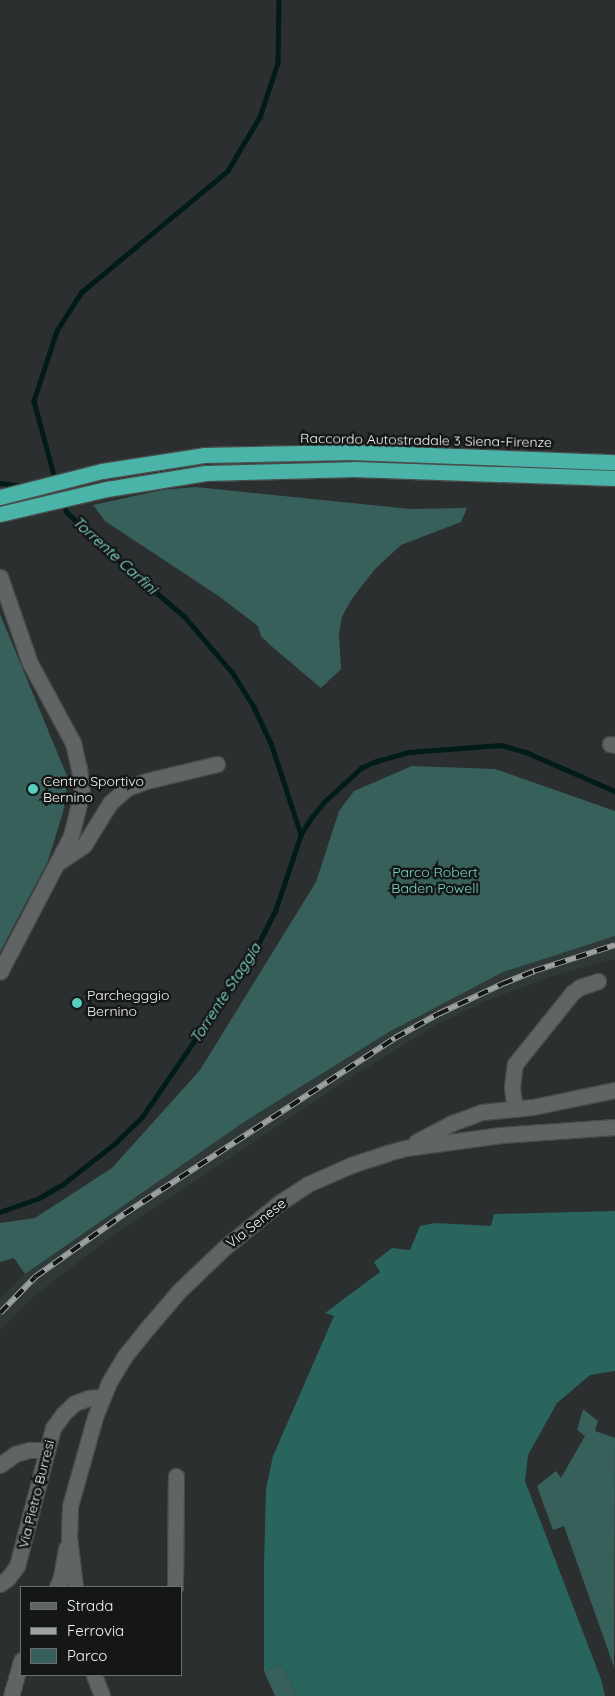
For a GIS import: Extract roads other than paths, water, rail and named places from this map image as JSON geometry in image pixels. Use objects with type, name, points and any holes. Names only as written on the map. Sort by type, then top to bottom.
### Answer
[{"type":"highway","name":"Raccordo Autostradale 3 Siena-Firenze","points":[[0,497],[102,471],[204,455],[350,452],[615,462]]},
{"type":"highway","points":[[2,514],[107,489],[206,473],[354,470],[615,478]]},
{"type":"street","points":[[0,579],[30,663],[66,727],[79,768],[82,792],[80,808],[71,836],[0,972]]},
{"type":"street","points":[[59,862],[84,845],[110,803],[127,788],[146,781],[217,764]]},
{"type":"street","points":[[515,1109],[512,1087],[514,1064],[572,993],[598,981]]},
{"type":"street","points":[[406,1148],[452,1123],[490,1110],[550,1104],[615,1090]]},
{"type":"street","points":[[490,1110],[483,1125],[486,1130],[495,1135]]},
{"type":"street","name":"Via Senese","points":[[75,1586],[69,1537],[69,1514],[73,1493],[102,1397],[118,1366],[156,1318],[208,1262],[280,1203],[320,1178],[359,1162],[406,1148],[495,1135],[615,1127]]},
{"type":"street","name":"Via Pietro Burresi","points":[[0,1584],[18,1566],[46,1450],[54,1428],[69,1408],[89,1398],[102,1397]]},
{"type":"street","points":[[0,1465],[15,1454],[29,1450],[46,1450]]},
{"type":"street","points":[[176,1476],[176,1586]]},
{"type":"street","name":"Via Senese","points":[[57,1586],[69,1537]]},
{"type":"street","points":[[11,1696],[20,1665]]},
{"type":"street","points":[[94,1676],[102,1696]]},
{"type":"waterway","name":"Torrente Carfini","points":[[279,0],[278,63],[260,117],[228,171],[82,292],[57,331],[34,401],[58,490],[67,512],[96,541],[185,617],[232,672],[254,707],[271,743],[301,834]]},
{"type":"waterway","points":[[0,483],[21,486]]},
{"type":"waterway","name":"Torrente Staggia","points":[[0,1212],[39,1198],[63,1184],[113,1145],[142,1117],[251,958],[275,911],[301,834],[311,818],[323,803],[361,768],[374,762],[409,752],[501,745],[526,752],[615,791]]},
{"type":"railway","points":[[0,1313],[35,1277],[124,1214],[395,1038],[438,1014],[502,984],[534,971],[615,945]]},
{"type":"place","name":"Centro Sportivo Bernino","points":[[33,789]]},
{"type":"place","name":"Parchegggio Bernino","points":[[77,1003]]},
{"type":"park label","name":"Parco Robert Baden Powell","points":[[435,880]]}]
